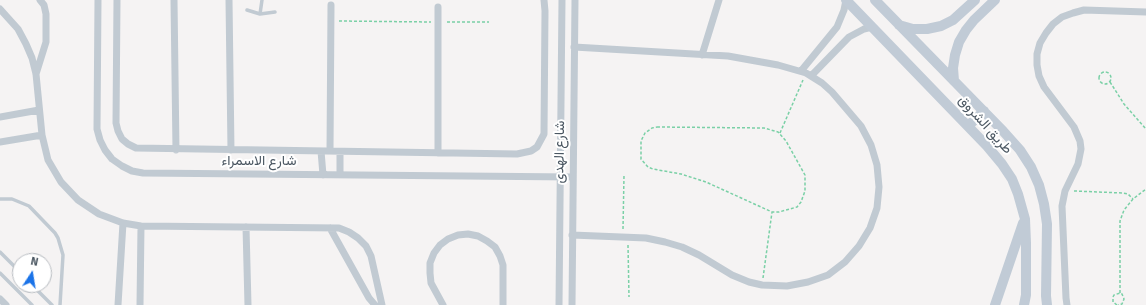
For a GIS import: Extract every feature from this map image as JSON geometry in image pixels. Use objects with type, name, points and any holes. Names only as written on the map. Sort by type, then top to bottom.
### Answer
[{"type":"street","points":[[36,74],[46,42],[46,14],[44,5],[40,0]]},
{"type":"street","name":"شارع الاسمراء","points":[[98,0],[97,129],[100,140],[112,159],[132,171],[143,173],[573,176]]},
{"type":"street","points":[[117,0],[116,123],[122,139],[136,148],[176,150],[438,153],[524,153],[531,151],[541,141],[544,134],[544,0]]},
{"type":"street","points":[[174,0],[176,150]]},
{"type":"street","points":[[229,0],[232,150]]},
{"type":"street","name":"شارع الهدى","points":[[559,305],[562,0]]},
{"type":"street","name":"شارع الهدى","points":[[572,305],[575,0]]},
{"type":"street","points":[[702,55],[719,0]]},
{"type":"street","points":[[806,73],[837,27],[844,10],[846,0]]},
{"type":"street","name":"طريق الشروق","points":[[846,0],[968,126],[1002,164],[1012,179],[1025,219],[1026,295],[1024,305]]},
{"type":"street","name":"طريق الشروق","points":[[875,0],[984,111],[1020,150],[1031,167],[1039,186],[1047,224],[1047,305]]},
{"type":"street","points":[[899,25],[913,29],[927,29],[941,26],[953,20],[976,0]]},
{"type":"street","points":[[954,81],[955,55],[962,36],[974,20],[995,0]]},
{"type":"street","points":[[330,151],[331,5]]},
{"type":"street","points":[[438,7],[438,153]]},
{"type":"street","points":[[0,9],[18,29],[32,58],[36,74],[42,135],[48,160],[61,182],[78,200],[99,214],[123,223],[141,226],[339,228],[349,232],[366,246],[371,256],[382,305]]},
{"type":"street","points":[[1067,305],[1062,206],[1065,191],[1078,164],[1080,141],[1074,127],[1044,87],[1039,76],[1037,54],[1040,43],[1053,24],[1062,17],[1073,12],[1084,10],[1146,12]]},
{"type":"street","points":[[964,11],[974,20]]},
{"type":"street","points":[[806,73],[849,37],[872,26]]},
{"type":"street","points":[[572,235],[646,238],[665,242],[699,254],[732,275],[749,282],[762,285],[787,286],[808,282],[828,275],[845,262],[859,246],[870,228],[877,208],[879,187],[877,165],[871,145],[861,126],[832,92],[806,73],[753,60],[702,55],[574,47]]},
{"type":"street","points":[[0,117],[40,110]]},
{"type":"street","points":[[968,126],[984,111]]},
{"type":"street","points":[[0,142],[42,135]]},
{"type":"street","points":[[321,151],[323,175]]},
{"type":"street","points":[[340,152],[340,175]]},
{"type":"street","points":[[995,305],[1025,219]]},
{"type":"street","points":[[118,305],[123,223]]},
{"type":"street","points":[[140,305],[141,226]]},
{"type":"street","points":[[246,227],[248,305]]},
{"type":"street","points":[[330,228],[369,298],[375,305]]},
{"type":"street","points":[[444,305],[431,283],[430,263],[434,253],[440,245],[448,239],[458,235],[468,234],[487,240],[495,247],[500,256],[503,266],[503,305]]},
{"type":"street","points":[[0,299],[6,305]]},
{"type":"lane","points":[[260,14],[262,0]]},
{"type":"lane","points":[[247,10],[260,14],[275,12]]},
{"type":"lane","points":[[0,199],[12,199],[29,206],[58,238],[63,255],[60,305]]},
{"type":"lane","points":[[0,252],[12,264]]},
{"type":"lane","points":[[0,273],[32,305]]},
{"type":"lane","points":[[40,293],[52,305]]},
{"type":"path","points":[[331,21],[489,22]]},
{"type":"path","points":[[1110,82],[1106,84],[1101,82],[1101,74],[1106,72],[1110,75],[1110,82],[1124,104],[1146,129]]},
{"type":"path","points":[[780,134],[806,73]]},
{"type":"path","points":[[656,127],[764,128],[773,130],[780,134],[786,141],[803,170],[806,185],[804,196],[798,206],[779,212],[772,212],[706,182],[681,174],[653,169],[641,159],[641,141],[645,133],[656,127]]},
{"type":"path","points":[[624,175],[629,297]]},
{"type":"path","points":[[1120,293],[1114,295],[1112,299],[1115,304],[1118,305],[1122,304],[1124,299],[1120,293],[1120,221],[1124,210],[1133,199],[1146,189]]},
{"type":"path","points":[[1065,191],[1123,193],[1128,194],[1133,199]]},
{"type":"path","points":[[762,285],[772,212]]}]
